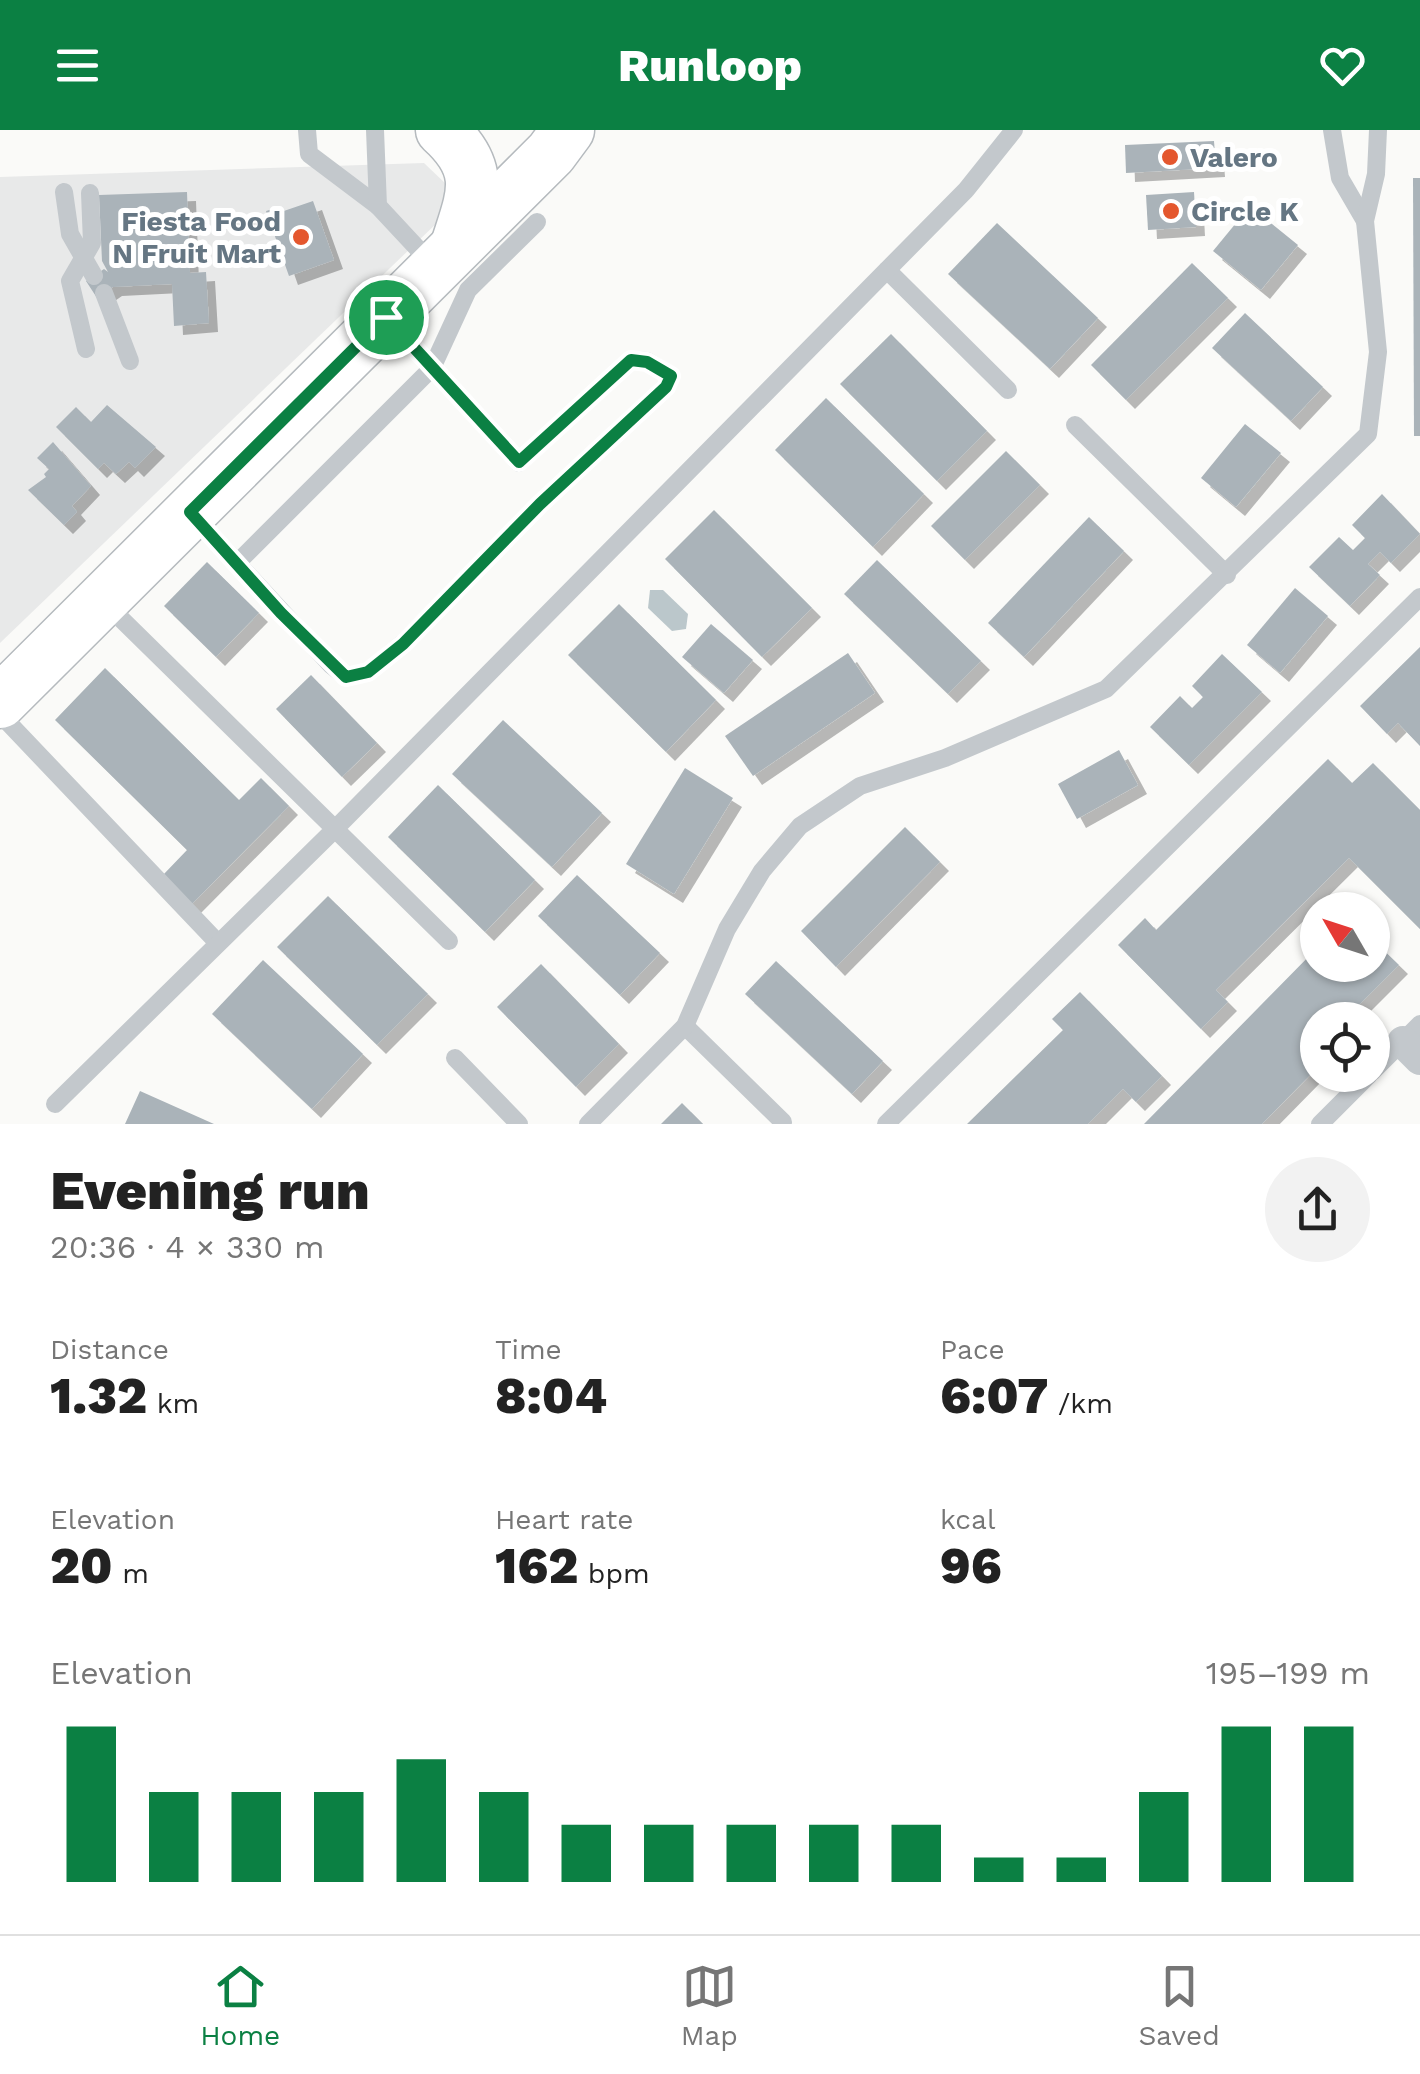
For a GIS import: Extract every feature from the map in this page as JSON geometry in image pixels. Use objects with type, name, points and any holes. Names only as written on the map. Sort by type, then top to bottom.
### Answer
[{"type":"main road","points":[[442,130],[464,151],[473,173],[473,194],[446,258]]},
{"type":"main road","points":[[0,702],[551,153],[568,130]]},
{"type":"lane","points":[[307,130],[309,154],[446,258]]},
{"type":"lane","points":[[375,130],[378,206]]},
{"type":"lane","points":[[55,1104],[335,828],[888,270],[966,190],[1014,130]]},
{"type":"lane","points":[[1332,130],[1340,178],[1366,221]]},
{"type":"lane","points":[[588,1124],[685,1026],[727,929],[762,871],[800,826],[860,786],[944,758],[1106,689],[1368,434],[1378,352],[1366,221],[1376,174],[1378,130]]},
{"type":"lane","points":[[64,192],[70,234],[94,276]]},
{"type":"lane","points":[[86,349],[70,281],[92,243],[90,193]]},
{"type":"lane","points":[[236,563],[432,368],[468,290],[538,222]]},
{"type":"lane","points":[[888,270],[1008,390]]},
{"type":"lane","points":[[104,293],[130,362]]},
{"type":"lane","points":[[190,512],[331,665],[346,677],[368,672],[403,644],[540,504],[666,387],[671,376],[647,362],[631,360],[519,462],[386,317]]},
{"type":"lane","points":[[1075,425],[1227,575]]},
{"type":"lane","points":[[886,1124],[1420,597]]},
{"type":"lane","points":[[102,600],[449,941]]},
{"type":"lane","points":[[0,714],[218,943]]},
{"type":"lane","points":[[685,1026],[782,1122]]},
{"type":"lane","points":[[1390,1059],[1414,1042]]},
{"type":"lane","points":[[454,1058],[519,1124]]},
{"type":"lane","points":[[1320,1124],[1352,1092]]},
{"type":"shaded area","points":[[424,163],[447,185],[440,220],[0,643],[0,177]]},
{"type":"shaded area","points":[[650,590],[663,590],[688,614],[686,629],[672,631],[648,608]]},
{"type":"building","name":"Valero","points":[[1214,141],[1216,168],[1126,173],[1125,145]]},
{"type":"building","points":[[1413,178],[1420,178],[1420,436],[1414,436]]},
{"type":"building","points":[[187,192],[190,273],[206,272],[209,323],[174,326],[172,284],[113,287],[97,298],[86,281],[104,269],[108,272],[102,261],[99,195]]},
{"type":"building","name":"Circle K","points":[[1194,192],[1196,227],[1148,230],[1146,195]]},
{"type":"building","name":"Fiesta Food N Fruit Mart","points":[[313,201],[334,260],[289,276],[266,211],[276,208],[278,213]]},
{"type":"building","points":[[1250,206],[1298,245],[1261,290],[1213,251]]},
{"type":"building","points":[[997,223],[1098,318],[1050,369],[948,274]]},
{"type":"building","points":[[1192,263],[1228,298],[1126,400],[1091,365]]},
{"type":"building","points":[[1245,313],[1323,387],[1291,421],[1212,348]]},
{"type":"building","points":[[891,334],[987,431],[937,481],[840,384]]},
{"type":"building","points":[[826,398],[924,494],[873,547],[775,450]]},
{"type":"building","points":[[107,405],[156,447],[135,468],[129,462],[116,474],[104,463],[98,469],[56,427],[76,407],[91,422]]},
{"type":"building","points":[[1245,424],[1281,453],[1236,507],[1201,478]]},
{"type":"building","points":[[53,442],[91,486],[72,506],[77,512],[64,525],[28,490],[46,477],[49,469],[37,458]]},
{"type":"building","points":[[1006,451],[1040,485],[965,560],[931,526]]},
{"type":"building","points":[[1382,494],[1420,534],[1391,563],[1380,552],[1368,564],[1380,575],[1350,606],[1309,567],[1339,537],[1353,550],[1365,538],[1352,525]]},
{"type":"building","points":[[714,510],[812,608],[762,657],[665,559]]},
{"type":"building","points":[[1089,517],[1124,551],[1024,657],[988,623]]},
{"type":"building","points":[[877,560],[981,661],[948,694],[844,594]]},
{"type":"building","points":[[207,562],[259,613],[216,657],[164,606]]},
{"type":"building","points":[[1295,588],[1328,616],[1280,673],[1247,645]]},
{"type":"building","points":[[619,604],[716,700],[666,752],[568,655]]},
{"type":"building","points":[[711,624],[753,660],[724,693],[682,657]]},
{"type":"building","points":[[1420,647],[1420,746],[1398,723],[1387,734],[1360,706]]},
{"type":"building","points":[[848,653],[875,693],[753,776],[725,736]]},
{"type":"building","points":[[1222,654],[1262,692],[1189,765],[1150,727],[1180,696],[1192,708],[1203,697],[1192,686]]},
{"type":"building","points":[[105,668],[239,800],[261,778],[289,806],[192,904],[163,875],[187,850],[55,720]]},
{"type":"building","points":[[311,675],[377,743],[342,777],[276,709]]},
{"type":"building","points":[[503,720],[602,813],[552,867],[452,774]]},
{"type":"building","points":[[1119,750],[1138,785],[1077,819],[1058,784]]},
{"type":"building","points":[[1328,759],[1352,783],[1373,763],[1420,810],[1420,929],[1390,899],[1390,892],[1383,892],[1349,858],[1315,892],[1300,892],[1300,907],[1216,990],[1228,1002],[1201,1029],[1118,945],[1145,918],[1156,930]]},
{"type":"building","points":[[685,768],[733,798],[674,894],[626,864]]},
{"type":"building","points":[[438,785],[535,880],[485,932],[388,837]]},
{"type":"building","points":[[905,827],[940,862],[836,967],[801,931]]},
{"type":"building","points":[[577,875],[660,953],[620,995],[538,916]]},
{"type":"building","points":[[328,896],[428,994],[377,1045],[277,947]]},
{"type":"building","points":[[1390,956],[1399,965],[1390,974]]},
{"type":"building","points":[[263,960],[363,1054],[312,1109],[212,1014]]},
{"type":"building","points":[[776,961],[883,1061],[852,1094],[745,994]]},
{"type":"building","points":[[541,964],[619,1044],[576,1087],[497,1007]]},
{"type":"building","points":[[1300,965],[1300,982],[1382,982],[1362,1002],[1300,1002],[1300,1085],[1262,1124],[1144,1124]]},
{"type":"building","points":[[1080,992],[1162,1076],[1136,1102],[1123,1089],[1088,1124],[967,1124],[1063,1030],[1052,1019]]},
{"type":"building","points":[[140,1091],[214,1124],[125,1124]]},
{"type":"building","points":[[682,1103],[703,1124],[661,1124]]},
{"type":"place","name":"Valero","points":[[1170,157]]},
{"type":"place","name":"Circle K","points":[[1171,211]]},
{"type":"place","name":"Fiesta Food N Fruit Mart","points":[[301,237]]},
{"type":"route","points":[[386,317],[519,462],[631,360],[660,367],[671,376],[666,387],[540,504],[403,644],[368,672],[346,677],[281,613],[190,512],[386,317]]}]
